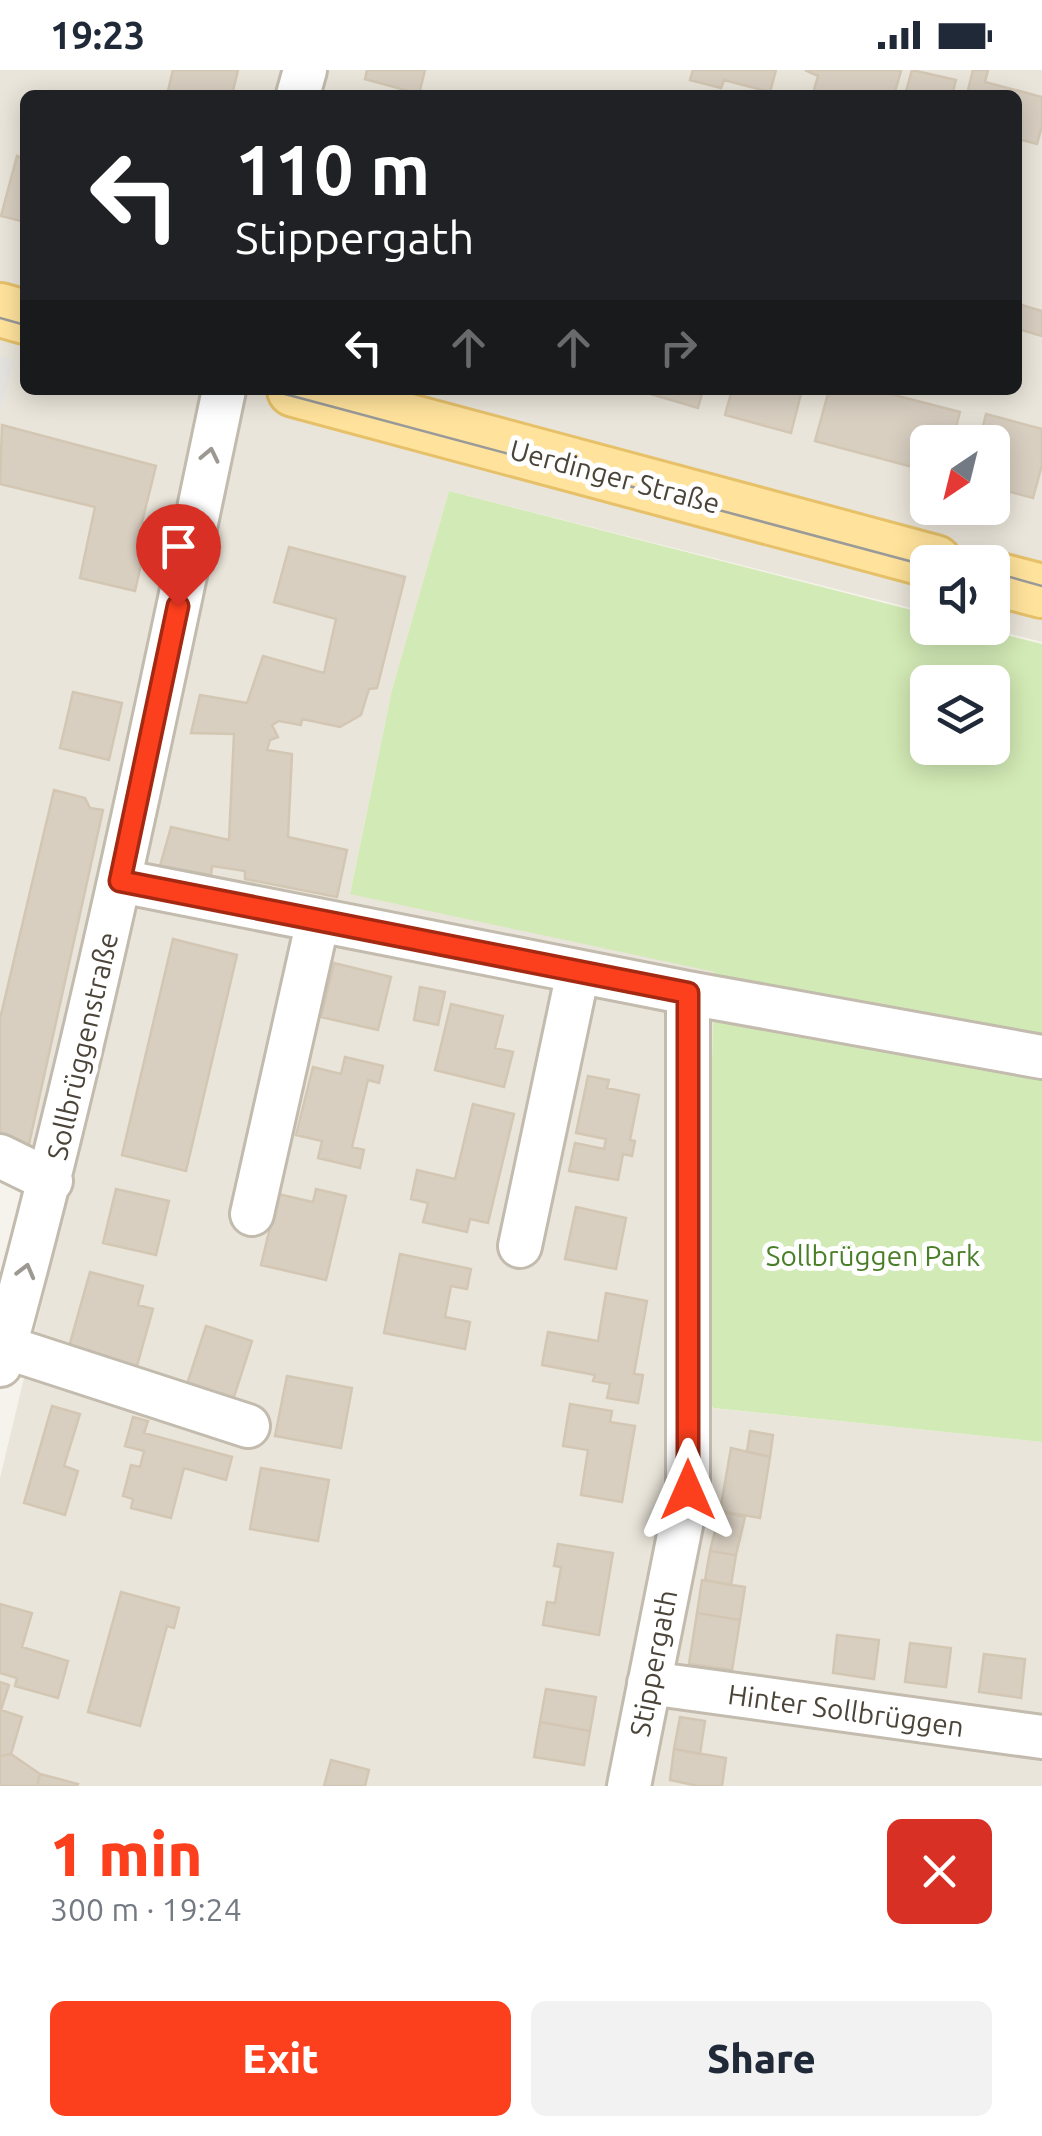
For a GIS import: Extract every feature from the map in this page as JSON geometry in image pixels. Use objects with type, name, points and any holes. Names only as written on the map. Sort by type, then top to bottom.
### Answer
[{"type":"main road","name":"Uerdinger Straße","points":[[313,395],[910,555]]},
{"type":"main road","points":[[1010,583],[1042,591]]},
{"type":"street","name":"Sollbrüggenstraße","points":[[223,395],[120,881],[51,1180],[2,1356],[248,1426]]},
{"type":"street","points":[[120,881],[688,993],[1042,1057]]},
{"type":"street","points":[[252,1214],[318,920]]},
{"type":"street","points":[[520,1246],[578,972]]},
{"type":"street","name":"Stippergath","points":[[630,1786],[688,1490],[688,993]]},
{"type":"street","points":[[0,1156],[51,1180]]},
{"type":"street","name":"Hinter Sollbrüggen","points":[[649,1683],[1042,1737]]},
{"type":"shaded area","points":[[0,70],[1042,70],[1042,642],[1010,634],[1010,545],[910,545],[910,608],[449,491],[392,690],[350,893],[715,971],[701,1388],[711,1408],[1042,1442],[1042,1786],[0,1786],[0,1478],[70,1186],[0,1147]]},
{"type":"shaded area","points":[[0,356],[14,360],[0,414]]},
{"type":"green space","name":"Sollbrüggen Park","points":[[449,491],[910,610],[910,645],[1010,645],[1010,636],[1042,644],[1042,1442],[713,1408],[701,1388],[715,972],[350,894],[392,690]]},
{"type":"building","points":[[173,70],[238,70],[233,90],[168,90]]},
{"type":"building","points":[[367,70],[425,70],[420,90],[405,90],[365,79]]},
{"type":"building","points":[[693,70],[776,70],[771,90],[724,80],[721,88],[690,80]]},
{"type":"building","points":[[805,70],[901,71],[895,90],[814,90],[818,76]]},
{"type":"building","points":[[912,70],[956,80],[953,90],[906,90]]},
{"type":"building","points":[[973,70],[988,70],[985,82],[1015,90],[968,90]]},
{"type":"building","points":[[1022,92],[1042,97],[1042,126],[1037,144],[1022,140]]},
{"type":"building","points":[[17,156],[20,221],[1,216]]},
{"type":"building","points":[[1022,305],[1042,311],[1042,336],[1022,330]]},
{"type":"building","points":[[654,395],[702,395],[698,408]]},
{"type":"building","points":[[731,395],[801,395],[791,433],[725,415]]},
{"type":"building","points":[[828,395],[894,395],[960,412],[957,425],[910,425],[910,466],[815,441]]},
{"type":"building","points":[[986,414],[1042,429],[1042,465],[1033,498],[1010,492],[1010,425],[983,425]]},
{"type":"building","points":[[2,425],[156,466],[142,522],[150,525],[135,591],[80,578],[95,507],[0,484]]},
{"type":"building","points":[[289,547],[405,577],[377,688],[369,689],[361,715],[340,727],[302,719],[301,725],[279,721],[272,725],[278,737],[270,740],[267,750],[292,754],[288,837],[347,850],[337,897],[245,879],[245,871],[212,866],[211,875],[160,866],[171,827],[229,840],[234,734],[191,733],[200,695],[247,703],[263,656],[324,673],[336,619],[274,602]]},
{"type":"building","points":[[73,692],[122,703],[109,760],[60,748]]},
{"type":"building","points":[[54,790],[85,798],[90,808],[103,810],[29,1144],[17,1150],[0,1140],[0,1019]]},
{"type":"building","points":[[173,939],[237,955],[186,1171],[122,1155]]},
{"type":"building","points":[[334,963],[391,977],[378,1030],[321,1017]]},
{"type":"building","points":[[420,987],[445,992],[438,1025],[414,1020]]},
{"type":"building","points":[[451,1004],[503,1016],[495,1048],[513,1052],[504,1087],[435,1070]]},
{"type":"building","points":[[345,1057],[383,1066],[379,1083],[368,1080],[352,1147],[364,1150],[360,1168],[318,1158],[322,1141],[296,1135],[313,1067],[341,1074]]},
{"type":"building","points":[[588,1076],[609,1080],[607,1088],[639,1095],[630,1140],[635,1141],[632,1156],[623,1154],[618,1180],[569,1171],[575,1143],[604,1149],[606,1139],[576,1133]]},
{"type":"building","points":[[473,1104],[514,1114],[488,1223],[470,1219],[467,1232],[423,1222],[428,1203],[411,1199],[417,1170],[455,1179]]},
{"type":"building","points":[[116,1189],[169,1201],[156,1255],[103,1243]]},
{"type":"building","points":[[316,1189],[346,1196],[326,1280],[261,1265],[278,1194],[313,1202]]},
{"type":"building","points":[[576,1207],[626,1218],[616,1269],[565,1259]]},
{"type":"building","points":[[400,1254],[471,1269],[467,1289],[451,1286],[445,1317],[470,1322],[465,1349],[384,1333]]},
{"type":"building","points":[[90,1272],[143,1286],[138,1305],[153,1309],[135,1373],[67,1354]]},
{"type":"building","points":[[606,1293],[647,1301],[634,1374],[643,1375],[638,1403],[607,1398],[610,1384],[593,1381],[595,1375],[542,1365],[548,1332],[598,1341]]},
{"type":"building","points":[[206,1326],[252,1341],[233,1400],[187,1384]]},
{"type":"building","points":[[287,1376],[352,1388],[341,1448],[275,1436]]},
{"type":"building","points":[[570,1404],[612,1411],[610,1422],[635,1426],[622,1502],[581,1495],[588,1450],[563,1446]]},
{"type":"building","points":[[52,1406],[80,1414],[64,1466],[78,1471],[65,1515],[24,1503]]},
{"type":"building","points":[[133,1417],[148,1421],[144,1433],[232,1457],[226,1480],[184,1468],[171,1518],[131,1508],[133,1499],[123,1496],[131,1465],[140,1467],[144,1451],[125,1446]]},
{"type":"building","points":[[750,1431],[773,1435],[770,1457],[747,1451]]},
{"type":"building","points":[[731,1448],[770,1457],[760,1518],[720,1511]]},
{"type":"building","points":[[261,1468],[329,1480],[318,1541],[250,1529]]},
{"type":"building","points":[[720,1511],[745,1517],[736,1555],[710,1551]]},
{"type":"building","points":[[558,1544],[613,1553],[599,1635],[543,1625],[547,1602],[555,1603],[561,1567],[554,1566]]},
{"type":"building","points":[[710,1551],[736,1555],[731,1585],[705,1580]]},
{"type":"building","points":[[702,1580],[745,1587],[740,1620],[697,1613]]},
{"type":"building","points":[[121,1592],[179,1608],[174,1628],[167,1626],[140,1726],[88,1712]]},
{"type":"building","points":[[0,1604],[32,1613],[22,1647],[68,1661],[58,1698],[15,1686],[17,1678],[0,1673]]},
{"type":"building","points":[[697,1613],[740,1620],[732,1670],[689,1664]]},
{"type":"building","points":[[837,1635],[879,1640],[874,1679],[833,1673]]},
{"type":"building","points":[[910,1643],[951,1648],[946,1687],[905,1682]]},
{"type":"building","points":[[984,1654],[1025,1659],[1021,1698],[979,1692]]},
{"type":"building","points":[[0,1682],[9,1685],[1,1710],[22,1717],[11,1754],[0,1756]]},
{"type":"building","points":[[546,1689],[596,1697],[590,1731],[540,1722]]},
{"type":"building","points":[[680,1717],[705,1721],[700,1754],[674,1749]]},
{"type":"building","points":[[540,1722],[590,1731],[584,1765],[534,1757]]},
{"type":"building","points":[[674,1749],[726,1758],[722,1786],[670,1780]]},
{"type":"building","points":[[11,1754],[40,1774],[37,1786],[0,1786],[0,1756]]},
{"type":"building","points":[[331,1760],[369,1770],[365,1786],[324,1786]]},
{"type":"building","points":[[40,1774],[78,1784],[37,1786]]},
{"type":"tram line","points":[[0,318],[20,324]]},
{"type":"tram line","points":[[289,395],[910,561]]},
{"type":"tram line","points":[[1010,577],[1042,586]]},
{"type":"route","points":[[178,606],[120,881],[688,993],[688,1490]]}]
